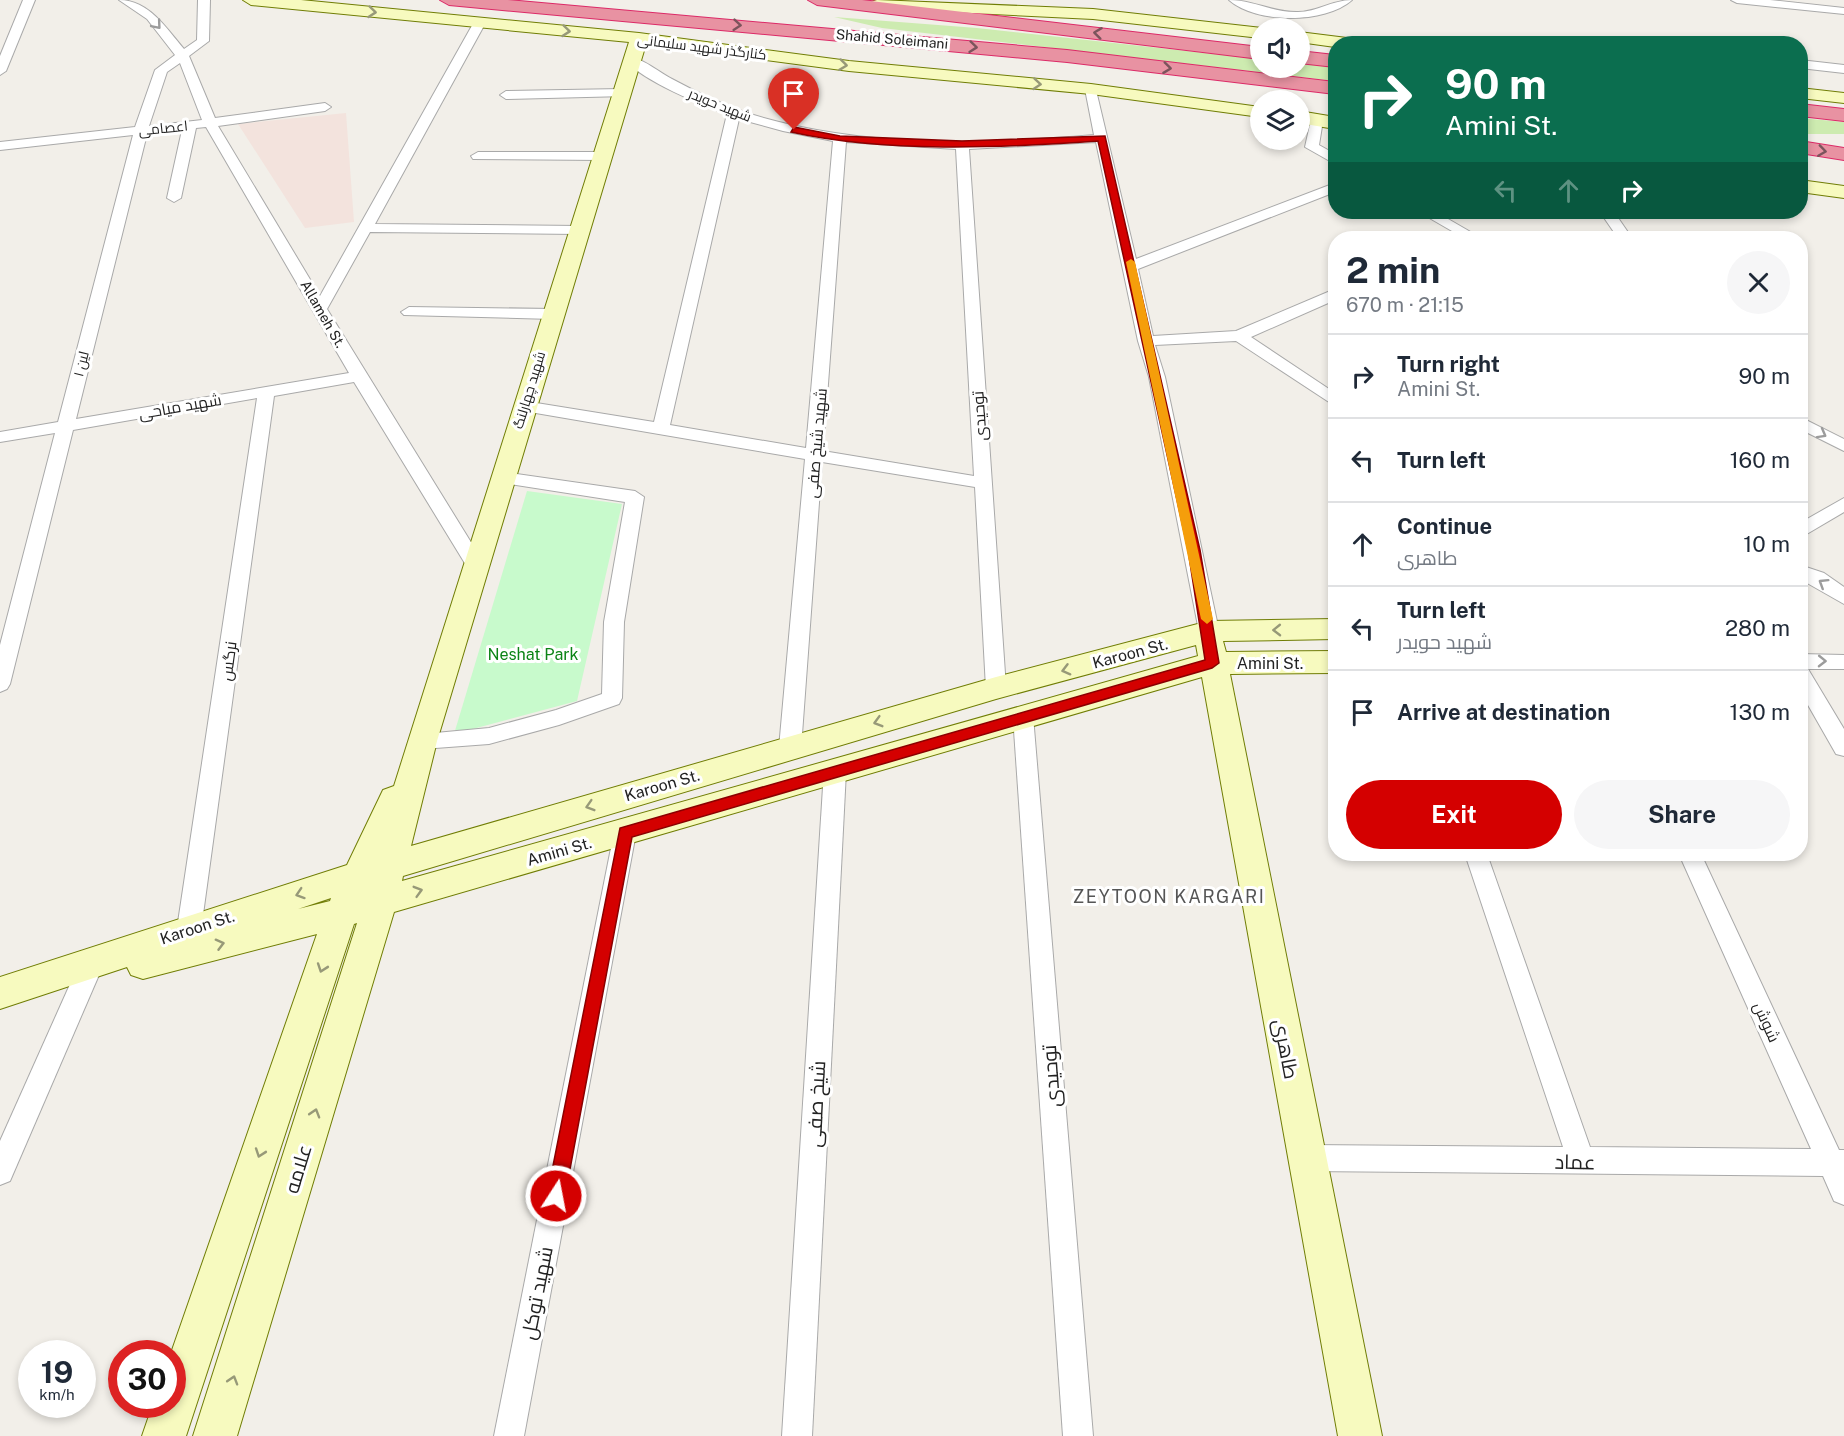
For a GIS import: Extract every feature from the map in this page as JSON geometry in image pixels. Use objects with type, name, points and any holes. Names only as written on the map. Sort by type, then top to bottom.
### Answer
[{"type":"highway","name":"Shahid Soleimani","points":[[449,0],[939,43],[1250,78]]},
{"type":"highway","name":"Shahid Soleimani","points":[[807,8],[866,4],[1250,51]]},
{"type":"highway","points":[[542,9],[703,13],[717,8]]},
{"type":"highway","points":[[939,43],[816,24],[798,19],[807,8],[980,19]]},
{"type":"highway","points":[[1310,58],[1328,60]]},
{"type":"highway","name":"Shahid Soleimani","points":[[1252,78],[1328,87]]},
{"type":"highway","points":[[1252,78],[1328,101]]},
{"type":"highway","points":[[1808,111],[1844,115]]},
{"type":"highway","points":[[1808,148],[1844,154]]},
{"type":"street","points":[[0,71],[29,0]]},
{"type":"street","name":"Allameh St.","points":[[125,0],[151,17],[183,56],[210,123],[359,376],[476,565]]},
{"type":"street","points":[[183,56],[203,41],[204,0]]},
{"type":"street","name":"کنارگذر شهید سلیمانی","points":[[251,0],[480,22],[635,50],[849,66],[1091,89],[1250,111]]},
{"type":"street","points":[[1235,0],[1267,11],[1301,15],[1313,14],[1346,0]]},
{"type":"street","points":[[1737,0],[1843,15]]},
{"type":"street","points":[[866,4],[1093,14],[1250,32]]},
{"type":"street","points":[[320,309],[480,22]]},
{"type":"street","points":[[1310,38],[1328,41]]},
{"type":"street","name":"شهید چهارلنگ","points":[[375,882],[422,741],[635,50]]},
{"type":"street","name":"شهید حویدر","points":[[635,50],[676,87],[734,113],[794,130],[840,139],[962,144],[1036,143],[1102,138]]},
{"type":"street","name":"لین ۱","points":[[0,684],[141,130],[161,70],[183,56]]},
{"type":"street","points":[[1808,65],[1844,69]]},
{"type":"street","name":"طاهری","points":[[1091,89],[1146,341],[1157,377],[1211,647],[1360,1436]]},
{"type":"street","points":[[506,94],[622,93]]},
{"type":"street","points":[[1808,94],[1844,98]]},
{"type":"street","name":"اعصامی","points":[[0,146],[210,123],[325,107]]},
{"type":"street","points":[[661,429],[734,113]]},
{"type":"street","points":[[1317,120],[1312,147],[1328,156]]},
{"type":"street","points":[[174,198],[190,125]]},
{"type":"street","name":"شهید شیخ صفی","points":[[790,748],[840,139]]},
{"type":"street","name":"توحیدی","points":[[962,144],[996,688]]},
{"type":"street","points":[[478,156],[602,156]]},
{"type":"street","points":[[1808,187],[1844,192]]},
{"type":"street","points":[[1131,266],[1328,190]]},
{"type":"street","points":[[1438,219],[1458,231]]},
{"type":"street","points":[[365,228],[579,230]]},
{"type":"street","points":[[1146,341],[1239,336],[1328,297]]},
{"type":"street","points":[[409,312],[553,314]]},
{"type":"street","points":[[1239,336],[1328,396]]},
{"type":"street","name":"شهید میاحی","points":[[0,437],[359,376]]},
{"type":"street","name":"نرگس","points":[[189,929],[266,392]]},
{"type":"street","points":[[524,406],[983,483]]},
{"type":"street","points":[[1808,426],[1844,446]]},
{"type":"street","points":[[422,741],[489,736],[559,717],[612,698],[609,658],[616,602],[635,497],[502,478]]},
{"type":"street","points":[[1808,527],[1844,504]]},
{"type":"street","points":[[1808,575],[1844,597]]},
{"type":"street","name":"Karoon St.","points":[[0,1000],[91,970],[189,929],[375,882],[790,748],[996,688],[1211,647],[1328,630]]},
{"type":"street","name":"Amini St.","points":[[375,882],[625,833],[1023,716],[1211,647],[1328,661]]},
{"type":"street","points":[[1808,661],[1844,662]]},
{"type":"street","points":[[1808,687],[1844,748]]},
{"type":"street","name":"توحیدی","points":[[1023,716],[1078,1436]]},
{"type":"street","name":"شیخ صفی","points":[[797,1436],[835,771]]},
{"type":"street","name":"شهید توکل","points":[[509,1436],[625,833]]},
{"type":"street","points":[[1478,861],[1582,1162]]},
{"type":"street","name":"شوش","points":[[1693,861],[1838,1163],[1844,1191]]},
{"type":"street","points":[[164,1436],[341,913],[375,882]]},
{"type":"street","name":"علامه","points":[[215,1436],[375,882]]},
{"type":"street","name":"Karoon St.","points":[[0,993],[341,913]]},
{"type":"street","points":[[0,1172],[91,970]]},
{"type":"street","name":"عماد","points":[[1307,1158],[1838,1163]]},
{"type":"shaded area","points":[[346,113],[354,222],[305,228],[238,124]]},
{"type":"green space","points":[[834,17],[977,28],[1250,58],[1250,71],[882,28]]},
{"type":"green space","points":[[1310,64],[1328,66],[1328,80],[1309,78]]},
{"type":"green space","points":[[1808,119],[1844,122],[1844,134],[1808,134]]},
{"type":"green space","name":"Neshat Park","points":[[527,491],[622,504],[577,701],[454,734]]},
{"type":"slow traffic","points":[[1131,262],[1207,619]]},
{"type":"district","name":"ZEYTOON KARGARI","points":[[1169,897]]},
{"type":"route","points":[[556,1196],[625,833],[1212,663],[1209,631],[1194,550],[1102,138],[1036,143],[962,144],[840,139],[794,130]]}]
